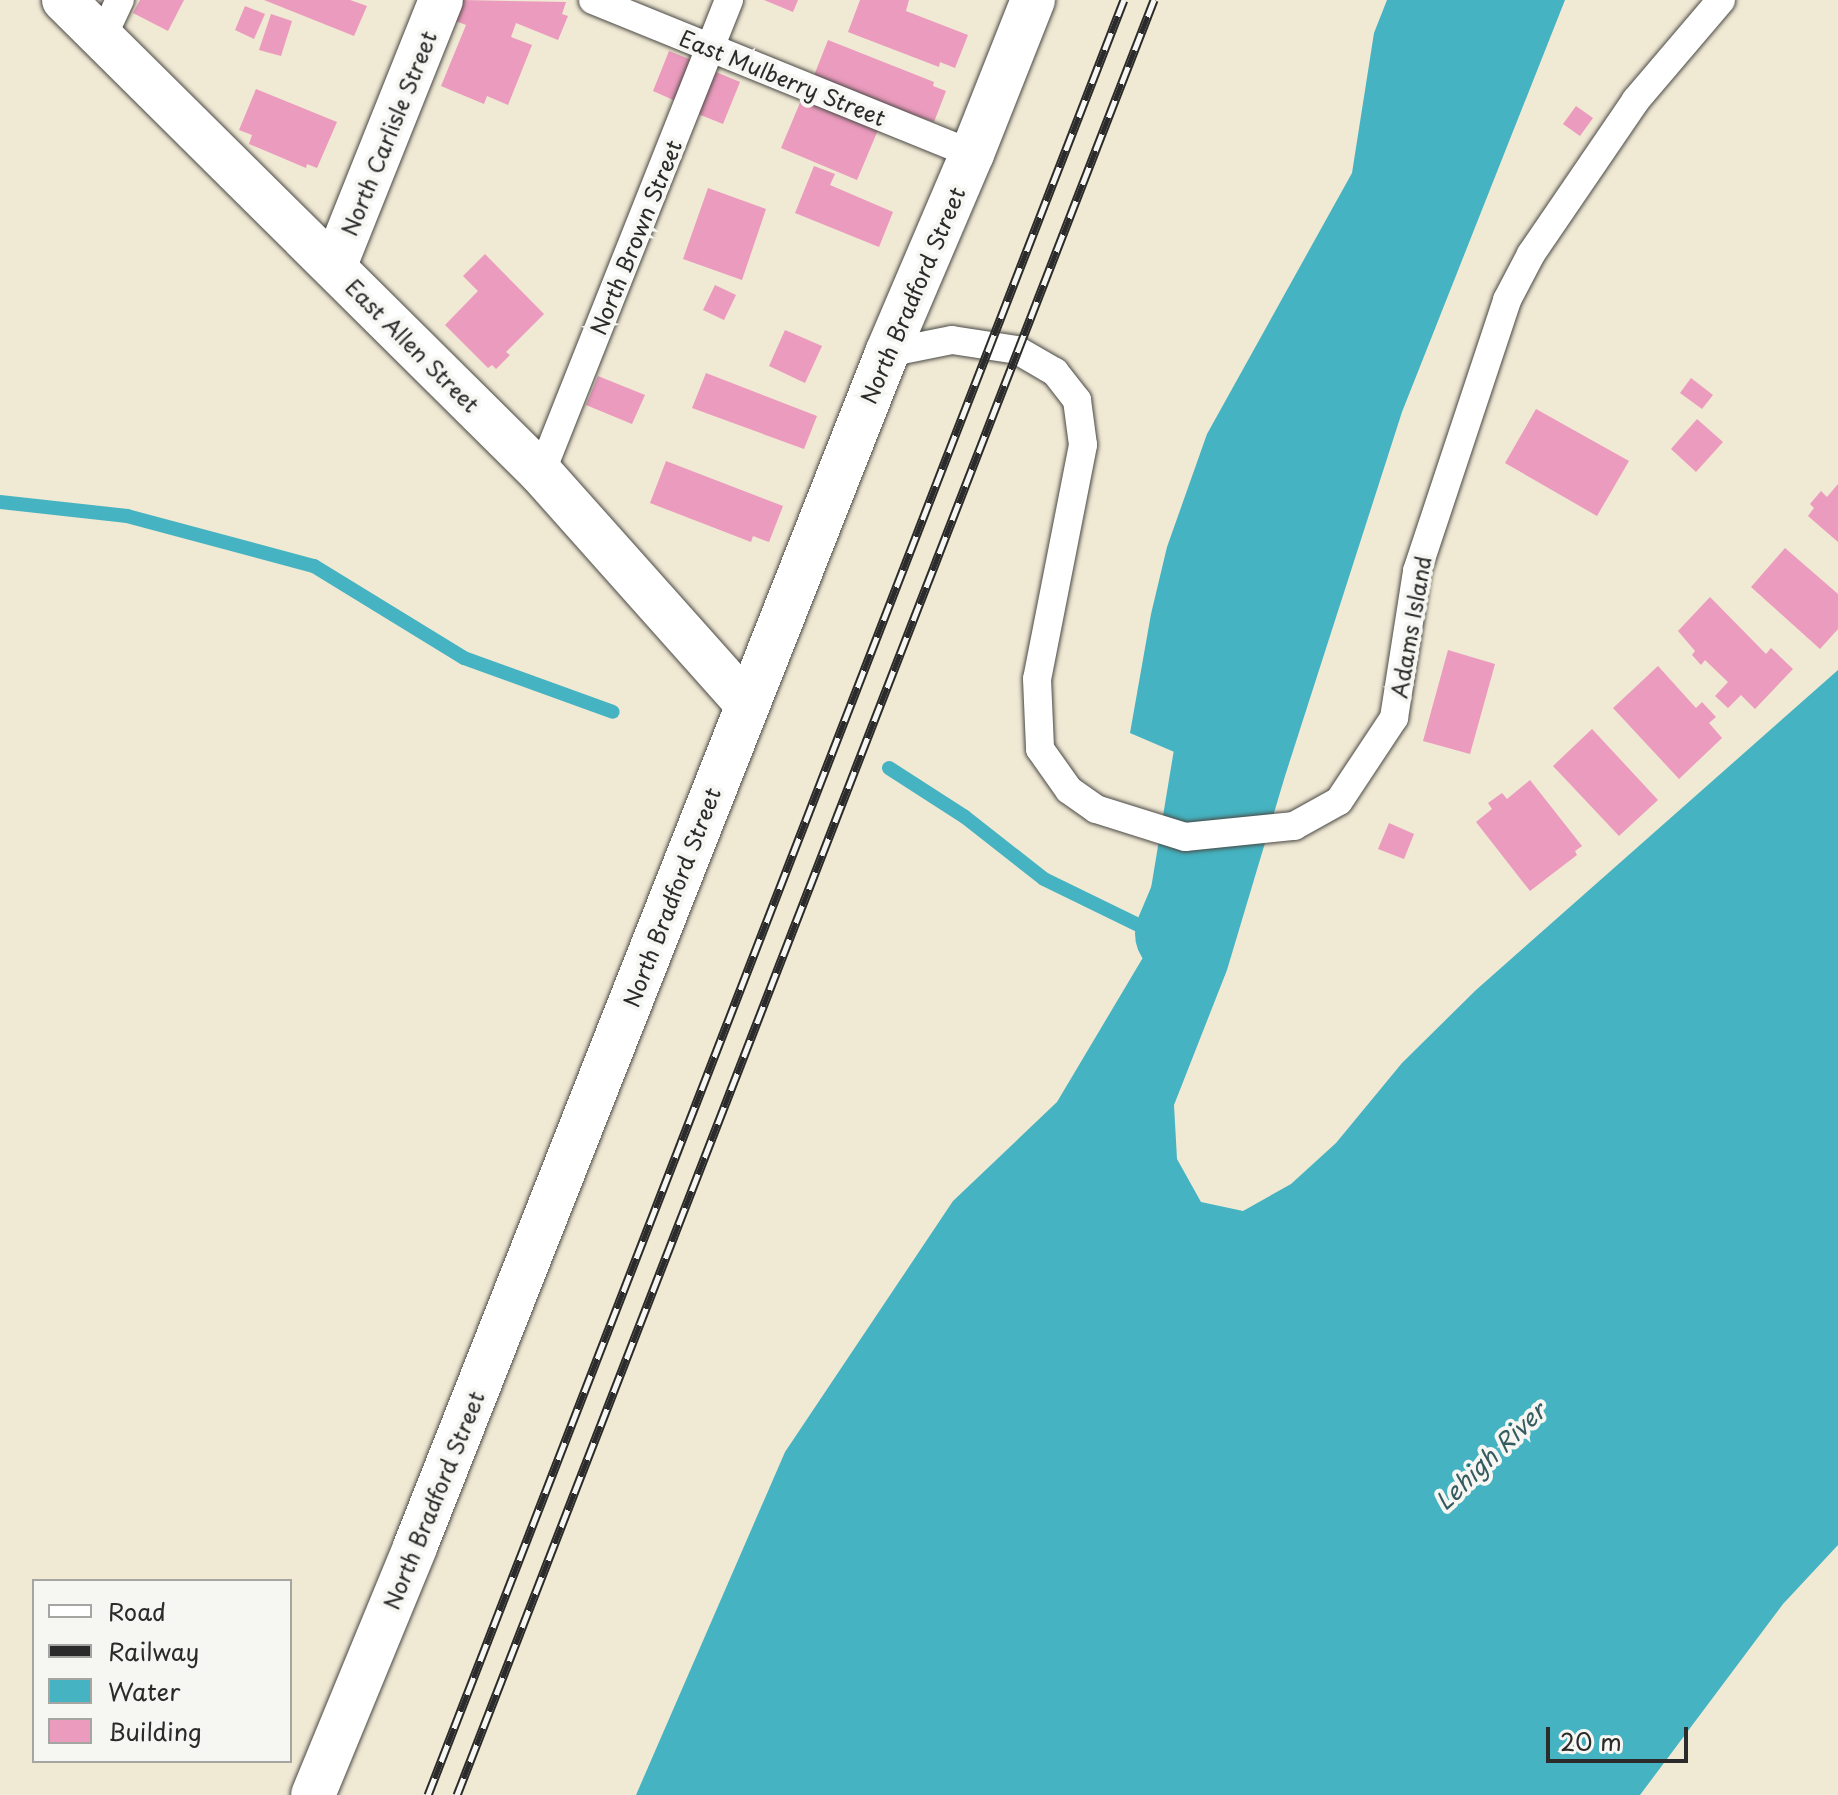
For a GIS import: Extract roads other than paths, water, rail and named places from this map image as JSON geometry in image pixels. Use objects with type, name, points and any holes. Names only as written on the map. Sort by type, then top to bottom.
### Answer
[{"type":"street","name":"East Allen Street","points":[[64,0],[112,18],[335,265],[541,473],[747,704]]},
{"type":"street","name":"North Carlisle Street","points":[[335,265],[441,0]]},
{"type":"street","name":"North Bradford Street","points":[[313,1795],[415,1547],[887,353],[972,154],[1033,0]]},
{"type":"lane","name":"East Mulberry Street","points":[[593,0],[972,154]]},
{"type":"lane","name":"North Brown Street","points":[[541,473],[729,0]]},
{"type":"lane","name":"Adams Island","points":[[887,353],[952,340],[1017,350],[1055,372],[1077,400],[1083,445],[1037,679],[1040,749],[1069,790],[1096,809],[1185,837],[1294,826],[1339,801],[1394,718],[1417,571],[1507,300],[1531,254],[1636,100],[1721,0]]},
{"type":"water","name":"Lehigh River","points":[[1387,0],[1565,0],[1402,412],[1285,776],[1227,970],[1174,1105],[1177,1159],[1201,1202],[1243,1211],[1291,1184],[1336,1143],[1402,1063],[1476,990],[1838,670],[1838,1545],[1783,1604],[1640,1795],[636,1795],[785,1452],[953,1201],[1057,1102],[1157,934],[1228,775],[1130,733],[1151,614],[1167,547],[1207,434],[1352,173],[1374,33]]},
{"type":"waterway","points":[[0,502],[127,516],[314,566],[464,658],[613,712]]},
{"type":"waterway","points":[[1178,934],[1193,898],[1223,716],[1223,650]]},
{"type":"waterway","points":[[889,768],[965,817],[1044,879],[1157,934],[1168,944]]},
{"type":"railway","points":[[428,1795],[1124,0]]},
{"type":"railway","points":[[457,1795],[1154,0]]}]
